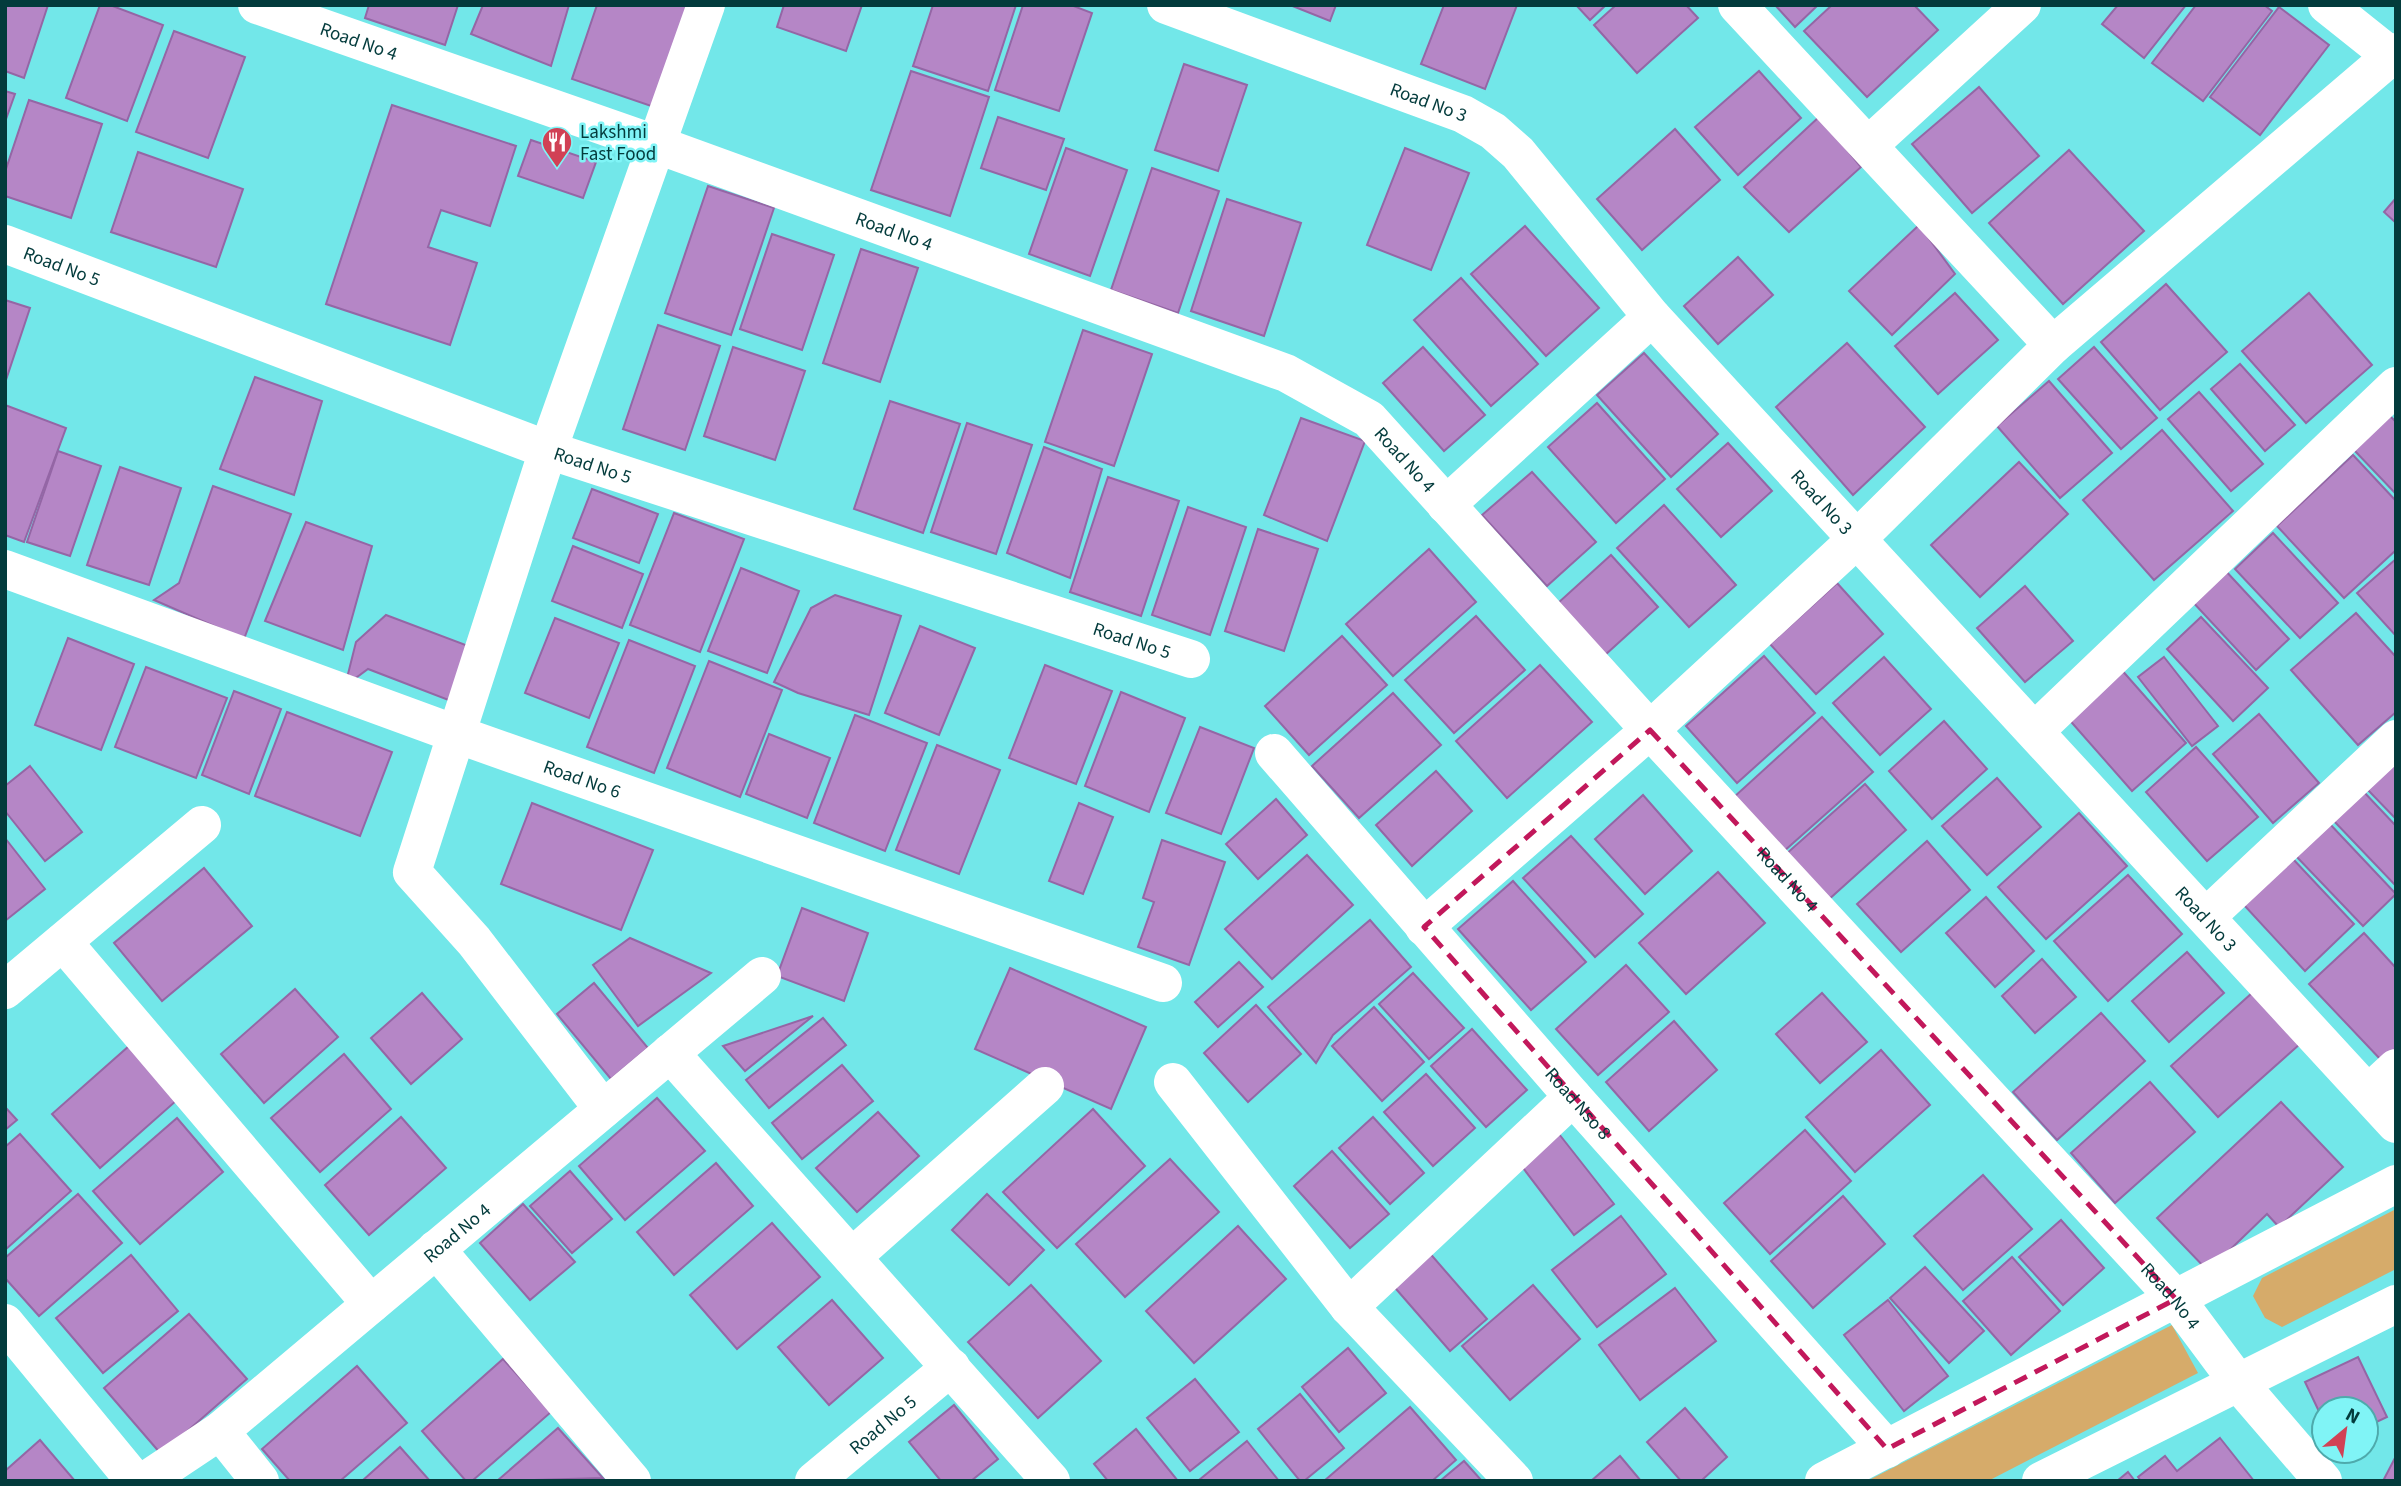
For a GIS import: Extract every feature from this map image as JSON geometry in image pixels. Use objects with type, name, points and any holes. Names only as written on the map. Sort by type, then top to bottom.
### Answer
[{"type":"street","name":"Road No 4","points":[[257,5],[658,145],[1286,373],[1368,419],[1650,730],[2176,1299],[2237,1381],[2323,1481]]},
{"type":"street","points":[[603,1110],[474,941],[412,872],[548,450],[706,5]]},
{"type":"street","name":"Road No 3","points":[[1166,5],[1462,114],[1493,131],[1518,153],[1652,317],[2206,917],[2382,1081],[2396,1124]]},
{"type":"street","points":[[1737,5],[2053,345]]},
{"type":"street","points":[[1869,145],[2022,5]]},
{"type":"street","points":[[1424,927],[1650,730],[1858,538],[2053,345],[2394,56],[2327,5]]},
{"type":"street","name":"Road No 5","points":[[5,244],[548,450],[1191,659]]},
{"type":"street","points":[[1446,505],[1652,317]]},
{"type":"street","points":[[2036,730],[2396,386]]},
{"type":"street","name":"Road No 6","points":[[5,569],[456,734],[1163,983]]},
{"type":"street","points":[[2206,917],[2396,739]]},
{"type":"street","name":"Road Nso 8","points":[[1274,753],[1573,1097],[1887,1449]]},
{"type":"street","points":[[5,990],[202,825]]},
{"type":"street","points":[[63,942],[371,1304]]},
{"type":"street","name":"Road No 4","points":[[145,1481],[220,1431],[762,976]]},
{"type":"street","points":[[670,1053],[1051,1481]]},
{"type":"street","points":[[1174,1082],[1349,1307],[1514,1481]]},
{"type":"street","points":[[852,1257],[1045,1086]]},
{"type":"street","points":[[1349,1307],[1573,1097]]},
{"type":"street","points":[[1824,1481],[2396,1184]]},
{"type":"street","points":[[436,1249],[632,1481]]},
{"type":"street","points":[[2041,1481],[2396,1304]]},
{"type":"street","points":[[5,1323],[135,1481]]},
{"type":"street","name":"Road No 5","points":[[814,1481],[951,1367]]},
{"type":"street","points":[[220,1431],[260,1481]]},
{"type":"highlighted area","points":[[1650,730],[2176,1299],[1887,1449],[1424,927]]},
{"type":"shaded area","points":[[2396,1209],[2396,1269],[2282,1327],[2265,1318],[2253,1296],[2262,1278]]},
{"type":"shaded area","points":[[2172,1325],[2198,1373],[1988,1481],[1867,1481]]},
{"type":"building","points":[[5,5],[48,5],[24,78],[5,71]]},
{"type":"building","points":[[100,5],[110,5],[163,25],[127,121],[66,98]]},
{"type":"building","points":[[369,5],[458,5],[445,45],[365,18]]},
{"type":"building","points":[[483,5],[569,5],[551,66],[471,34]]},
{"type":"building","points":[[597,5],[691,5],[657,108],[572,79]]},
{"type":"building","points":[[784,5],[862,5],[846,51],[777,27]]},
{"type":"building","points":[[933,5],[1016,5],[988,91],[913,66]]},
{"type":"building","points":[[1023,5],[1071,5],[1092,13],[1059,111],[995,90]]},
{"type":"building","points":[[1290,5],[1336,5],[1330,21]]},
{"type":"building","points":[[1444,5],[1517,5],[1485,89],[1421,64]]},
{"type":"building","points":[[1576,5],[1606,5],[1590,20]]},
{"type":"building","points":[[1616,5],[1686,5],[1698,18],[1637,73],[1594,25]]},
{"type":"building","points":[[1775,5],[1818,5],[1795,27]]},
{"type":"building","points":[[1832,5],[1914,5],[1938,30],[1867,97],[1804,31]]},
{"type":"building","points":[[2118,5],[2186,5],[2144,58],[2102,24]]},
{"type":"building","points":[[2196,5],[2264,5],[2272,11],[2203,101],[2152,63]]},
{"type":"building","points":[[2279,7],[2329,45],[2260,135],[2210,97]]},
{"type":"building","points":[[174,31],[245,57],[208,158],[136,132]]},
{"type":"building","points":[[1184,64],[1247,85],[1218,171],[1155,150]]},
{"type":"building","points":[[911,71],[989,97],[950,216],[871,190]]},
{"type":"building","points":[[1759,71],[1801,118],[1738,175],[1695,127]]},
{"type":"building","points":[[1979,87],[2039,156],[1972,213],[1912,144]]},
{"type":"building","points":[[5,91],[15,94],[5,122]]},
{"type":"building","points":[[29,100],[102,124],[71,218],[5,196],[5,172]]},
{"type":"building","points":[[392,105],[516,146],[490,226],[441,210],[428,247],[477,263],[450,345],[326,304]]},
{"type":"building","points":[[1820,116],[1861,167],[1789,232],[1744,187]]},
{"type":"building","points":[[998,117],[1064,139],[1046,190],[981,168]]},
{"type":"building","points":[[1675,129],[1720,180],[1642,250],[1597,199]]},
{"type":"building","name":"Lakshmi Fast Food","points":[[531,140],[596,162],[583,198],[518,176]]},
{"type":"building","points":[[1066,148],[1127,170],[1090,276],[1029,254]]},
{"type":"building","points":[[1405,148],[1469,173],[1431,270],[1367,245]]},
{"type":"building","points":[[2069,150],[2144,231],[2063,304],[1989,223]]},
{"type":"building","points":[[138,152],[243,189],[216,267],[111,232]]},
{"type":"building","points":[[1152,168],[1219,191],[1178,313],[1111,290]]},
{"type":"building","points":[[708,186],[774,208],[731,335],[665,313]]},
{"type":"building","points":[[2396,198],[2396,223],[2384,212]]},
{"type":"building","points":[[1227,199],[1301,223],[1264,336],[1191,311]]},
{"type":"building","points":[[1919,225],[1955,274],[1892,335],[1849,291]]},
{"type":"building","points":[[1525,226],[1599,308],[1546,356],[1471,274]]},
{"type":"building","points":[[772,234],[834,255],[802,350],[740,329]]},
{"type":"building","points":[[861,249],[918,268],[880,382],[823,363]]},
{"type":"building","points":[[1738,257],[1773,295],[1718,344],[1684,306]]},
{"type":"building","points":[[1461,278],[1538,364],[1491,406],[1414,320]]},
{"type":"building","points":[[2166,284],[2227,352],[2160,410],[2101,342]]},
{"type":"building","points":[[1955,293],[1998,340],[1938,394],[1895,346]]},
{"type":"building","points":[[2309,293],[2372,365],[2306,423],[2242,351]]},
{"type":"building","points":[[5,300],[30,308],[5,383]]},
{"type":"building","points":[[658,325],[720,346],[685,450],[623,429]]},
{"type":"building","points":[[1083,330],[1152,354],[1114,466],[1045,442]]},
{"type":"building","points":[[1847,343],[1925,427],[1853,495],[1776,407]]},
{"type":"building","points":[[733,347],[805,371],[775,460],[704,436]]},
{"type":"building","points":[[1423,347],[1485,415],[1444,451],[1383,383]]},
{"type":"building","points":[[2094,347],[2157,418],[2121,449],[2058,379]]},
{"type":"building","points":[[1644,353],[1718,434],[1671,477],[1597,395]]},
{"type":"building","points":[[2240,364],[2295,425],[2265,451],[2211,389]]},
{"type":"building","points":[[255,377],[322,401],[294,495],[220,469]]},
{"type":"building","points":[[2049,381],[2112,453],[2060,498],[1997,426]]},
{"type":"building","points":[[2199,392],[2263,464],[2231,491],[2168,419]]},
{"type":"building","points":[[890,401],[960,424],[923,533],[854,509]]},
{"type":"building","points":[[1597,403],[1665,479],[1616,523],[1548,447]]},
{"type":"building","points":[[5,405],[66,428],[24,542],[5,535]]},
{"type":"building","points":[[2390,416],[2396,422],[2396,494],[2354,450]]},
{"type":"building","points":[[1301,418],[1365,441],[1327,541],[1264,515]]},
{"type":"building","points":[[967,423],[1032,445],[996,554],[931,532]]},
{"type":"building","points":[[2162,430],[2233,511],[2154,580],[2083,500]]},
{"type":"building","points":[[1728,443],[1772,491],[1721,537],[1677,489]]},
{"type":"building","points":[[1044,447],[1102,469],[1070,578],[1007,553]]},
{"type":"building","points":[[58,451],[101,466],[70,556],[27,542]]},
{"type":"building","points":[[2353,455],[2396,501],[2396,550],[2344,598],[2277,526]]},
{"type":"building","points":[[2019,462],[2068,514],[1980,597],[1931,545]]},
{"type":"building","points":[[120,467],[181,488],[149,585],[87,565]]},
{"type":"building","points":[[1532,472],[1596,542],[1547,586],[1482,515]]},
{"type":"building","points":[[1108,477],[1179,501],[1141,616],[1070,592]]},
{"type":"building","points":[[213,486],[291,514],[244,639],[154,600],[179,583]]},
{"type":"building","points":[[592,489],[658,514],[639,563],[573,538]]},
{"type":"building","points":[[1664,505],[1736,585],[1689,627],[1617,548]]},
{"type":"building","points":[[1188,507],[1246,527],[1210,635],[1152,615]]},
{"type":"building","points":[[674,513],[744,539],[700,652],[630,625]]},
{"type":"building","points":[[306,522],[372,546],[343,650],[265,621]]},
{"type":"building","points":[[1258,529],[1318,549],[1284,651],[1225,631]]},
{"type":"building","points":[[2273,533],[2338,603],[2300,638],[2235,569]]},
{"type":"building","points":[[573,546],[643,574],[622,628],[552,601]]},
{"type":"building","points":[[1429,549],[1476,602],[1393,676],[1346,624]]},
{"type":"building","points":[[1611,555],[1658,607],[1605,655],[1558,603]]},
{"type":"building","points":[[2396,559],[2396,636],[2357,593]]},
{"type":"building","points":[[741,568],[799,591],[767,673],[708,651]]},
{"type":"building","points":[[2223,568],[2289,639],[2256,670],[2190,599]]},
{"type":"building","points":[[1837,583],[1883,634],[1816,694],[1770,644]]},
{"type":"building","points":[[2025,586],[2073,641],[2025,682],[1977,628]]},
{"type":"building","points":[[835,595],[901,616],[869,715],[798,693],[774,682],[811,608]]},
{"type":"building","points":[[2356,613],[2396,657],[2396,712],[2358,745],[2291,670]]},
{"type":"building","points":[[386,615],[471,647],[451,701],[368,669],[345,686],[356,642]]},
{"type":"building","points":[[1476,616],[1525,670],[1454,733],[1405,680]]},
{"type":"building","points":[[2201,617],[2268,688],[2233,721],[2167,649]]},
{"type":"building","points":[[555,618],[619,643],[589,718],[525,693]]},
{"type":"building","points":[[920,626],[975,648],[939,735],[885,713]]},
{"type":"building","points":[[1342,636],[1387,685],[1309,755],[1265,706]]},
{"type":"building","points":[[68,638],[134,664],[101,750],[35,725]]},
{"type":"building","points":[[629,640],[695,666],[654,773],[587,747]]},
{"type":"building","points":[[1764,656],[1815,713],[1737,783],[1686,726]]},
{"type":"building","points":[[1884,657],[1931,709],[1880,755],[1833,703]]},
{"type":"building","points":[[2164,657],[2218,726],[2192,746],[2138,677]]},
{"type":"building","points":[[709,661],[782,690],[740,797],[667,768]]},
{"type":"building","points":[[1045,665],[1112,691],[1076,784],[1009,758]]},
{"type":"building","points":[[1540,665],[1592,722],[1507,798],[1456,741]]},
{"type":"building","points":[[146,667],[227,698],[196,778],[115,747]]},
{"type":"building","points":[[2120,668],[2186,743],[2132,791],[2066,716]]},
{"type":"building","points":[[234,691],[281,709],[249,794],[202,775]]},
{"type":"building","points":[[1121,692],[1185,718],[1149,812],[1085,786]]},
{"type":"building","points":[[1393,693],[1441,745],[1359,818],[1312,766]]},
{"type":"building","points":[[287,712],[392,752],[360,836],[255,796]]},
{"type":"building","points":[[2259,714],[2319,783],[2273,823],[2213,754]]},
{"type":"building","points":[[855,715],[927,743],[885,851],[814,823]]},
{"type":"building","points":[[1822,717],[1873,772],[1783,852],[1734,797]]},
{"type":"building","points":[[1944,721],[1987,769],[1932,819],[1889,771]]},
{"type":"building","points":[[1200,727],[1254,748],[1221,834],[1166,813]]},
{"type":"building","points":[[769,734],[830,758],[807,818],[746,794]]},
{"type":"building","points":[[937,745],[1000,770],[959,874],[896,850]]},
{"type":"building","points":[[2196,747],[2258,817],[2207,861],[2146,792]]},
{"type":"building","points":[[2396,759],[2396,819],[2366,788]]},
{"type":"building","points":[[30,766],[82,832],[45,861],[5,811],[5,786]]},
{"type":"building","points":[[1436,771],[1472,811],[1412,866],[1376,825]]},
{"type":"building","points":[[1997,778],[2041,827],[1987,875],[1942,826]]},
{"type":"building","points":[[1865,784],[1906,830],[1827,901],[1785,855]]},
{"type":"building","points":[[2362,790],[2396,826],[2396,886],[2332,819]]},
{"type":"building","points":[[1643,795],[1692,851],[1645,894],[1595,839]]},
{"type":"building","points":[[1276,799],[1307,835],[1258,879],[1226,844]]},
{"type":"building","points":[[532,803],[653,850],[621,930],[501,884]]},
{"type":"building","points":[[1079,803],[1113,817],[1083,894],[1049,881]]},
{"type":"building","points":[[2079,813],[2127,866],[2046,939],[1998,887]]},
{"type":"building","points":[[2328,822],[2396,894],[2363,926],[2294,854]]},
{"type":"building","points":[[1571,836],[1643,914],[1595,957],[1523,878]]},
{"type":"building","points":[[5,838],[45,889],[5,921]]},
{"type":"building","points":[[1162,840],[1225,862],[1189,965],[1138,947],[1154,902],[1143,898]]},
{"type":"building","points":[[1927,841],[1970,890],[1901,952],[1857,904]]},
{"type":"building","points":[[1307,855],[1353,905],[1272,979],[1225,929]]},
{"type":"building","points":[[2293,859],[2354,924],[2305,971],[2244,905]]},
{"type":"building","points":[[204,868],[252,926],[162,1001],[114,943]]},
{"type":"building","points":[[1718,872],[1765,923],[1686,994],[1639,943]]},
{"type":"building","points":[[2128,875],[2182,934],[2108,1001],[2054,941]]},
{"type":"building","points":[[1513,881],[1586,962],[1531,1010],[1458,929]]},
{"type":"building","points":[[1986,897],[2034,951],[1995,987],[1946,933]]},
{"type":"building","points":[[802,908],[868,933],[844,1001],[777,976]]},
{"type":"building","points":[[1370,920],[1411,967],[1333,1035],[1316,1063],[1268,1007]]},
{"type":"building","points":[[2364,933],[2396,968],[2396,1048],[2382,1061],[2309,984]]},
{"type":"building","points":[[630,938],[711,973],[638,1026],[593,965]]},
{"type":"building","points":[[2187,952],[2224,993],[2169,1042],[2132,1001]]},
{"type":"building","points":[[2042,959],[2076,997],[2035,1033],[2002,996]]},
{"type":"building","points":[[1239,962],[1263,987],[1218,1027],[1195,1002]]},
{"type":"building","points":[[1626,965],[1669,1012],[1598,1075],[1556,1029]]},
{"type":"building","points":[[1010,968],[1146,1027],[1111,1109],[975,1049]]},
{"type":"building","points":[[1413,973],[1464,1028],[1429,1059],[1379,1004]]},
{"type":"building","points":[[594,983],[648,1048],[611,1079],[557,1014]]},
{"type":"building","points":[[295,989],[338,1037],[264,1103],[221,1054]]},
{"type":"building","points":[[422,993],[462,1039],[411,1084],[371,1038]]},
{"type":"building","points":[[1822,993],[1867,1042],[1820,1083],[1776,1034]]},
{"type":"building","points":[[2252,993],[2300,1044],[2218,1117],[2171,1066]]},
{"type":"building","points":[[1256,1005],[1301,1054],[1248,1102],[1204,1053]]},
{"type":"building","points":[[1374,1007],[1424,1062],[1382,1101],[1332,1046]]},
{"type":"building","points":[[2101,1013],[2145,1061],[2057,1140],[2013,1092]]},
{"type":"building","points":[[813,1016],[745,1071],[723,1046]]},
{"type":"building","points":[[823,1018],[846,1045],[769,1108],[746,1080]]},
{"type":"building","points":[[1674,1021],[1717,1070],[1649,1131],[1606,1082]]},
{"type":"building","points":[[1472,1029],[1527,1090],[1486,1127],[1431,1066]]},
{"type":"building","points":[[129,1046],[177,1100],[100,1168],[52,1114]]},
{"type":"building","points":[[1881,1050],[1930,1105],[1855,1172],[1806,1117]]},
{"type":"building","points":[[344,1054],[391,1109],[320,1172],[271,1118]]},
{"type":"building","points":[[842,1065],[873,1101],[802,1159],[772,1123]]},
{"type":"building","points":[[1426,1074],[1475,1128],[1433,1166],[1384,1112]]},
{"type":"building","points":[[2150,1082],[2195,1132],[2115,1203],[2071,1153]]},
{"type":"building","points":[[657,1098],[705,1151],[625,1220],[579,1166]]},
{"type":"building","points":[[2281,1102],[2343,1167],[2279,1227],[2267,1214],[2208,1271],[2157,1218]]},
{"type":"building","points":[[5,1107],[17,1120],[5,1130]]},
{"type":"building","points":[[1093,1109],[1145,1166],[1057,1248],[1003,1192]]},
{"type":"building","points":[[878,1112],[919,1156],[857,1212],[816,1168]]},
{"type":"building","points":[[401,1117],[446,1168],[369,1235],[325,1185]]},
{"type":"building","points":[[1373,1117],[1424,1173],[1390,1204],[1339,1148]]},
{"type":"building","points":[[177,1118],[223,1172],[140,1244],[93,1191]]},
{"type":"building","points":[[1805,1130],[1851,1181],[1770,1254],[1724,1203]]},
{"type":"building","points":[[20,1134],[71,1191],[5,1250],[5,1147]]},
{"type":"building","points":[[1559,1134],[1614,1204],[1574,1235],[1520,1164]]},
{"type":"building","points":[[1332,1151],[1389,1214],[1350,1248],[1294,1186]]},
{"type":"building","points":[[1170,1159],[1219,1212],[1125,1297],[1076,1244]]},
{"type":"building","points":[[716,1163],[753,1206],[674,1275],[637,1232]]},
{"type":"building","points":[[570,1171],[612,1219],[572,1253],[530,1206]]},
{"type":"building","points":[[1983,1175],[2032,1229],[1963,1290],[1914,1236]]},
{"type":"building","points":[[78,1194],[122,1243],[39,1316],[5,1278],[5,1258]]},
{"type":"building","points":[[987,1194],[1044,1250],[1009,1285],[952,1230]]},
{"type":"building","points":[[1843,1196],[1885,1244],[1813,1308],[1771,1261]]},
{"type":"building","points":[[523,1204],[575,1262],[530,1300],[480,1243]]},
{"type":"building","points":[[1621,1216],[1666,1274],[1597,1327],[1552,1270]]},
{"type":"building","points":[[2061,1220],[2104,1268],[2063,1305],[2019,1257]]},
{"type":"building","points":[[772,1223],[820,1277],[737,1349],[690,1295]]},
{"type":"building","points":[[1238,1226],[1286,1279],[1194,1363],[1146,1311]]},
{"type":"building","points":[[1427,1250],[1487,1319],[1450,1351],[1390,1282]]},
{"type":"building","points":[[131,1255],[178,1311],[103,1373],[56,1318]]},
{"type":"building","points":[[2012,1257],[2060,1311],[2011,1355],[1963,1301]]},
{"type":"building","points":[[1925,1267],[1984,1331],[1949,1363],[1890,1298]]},
{"type":"building","points":[[1031,1285],[1101,1361],[1038,1418],[968,1342]]},
{"type":"building","points":[[1533,1285],[1580,1339],[1510,1400],[1462,1346]]},
{"type":"building","points":[[1675,1288],[1716,1341],[1640,1400],[1599,1345]]},
{"type":"building","points":[[832,1300],[883,1358],[829,1405],[778,1347]]},
{"type":"building","points":[[1888,1300],[1948,1376],[1904,1411],[1844,1335]]},
{"type":"building","points":[[189,1314],[247,1379],[161,1454],[104,1388]]},
{"type":"building","points":[[1348,1348],[1386,1393],[1339,1432],[1302,1387]]},
{"type":"building","points":[[2358,1357],[2376,1395],[2311,1395],[2305,1382]]},
{"type":"building","points":[[503,1359],[551,1412],[472,1481],[466,1481],[422,1431]]},
{"type":"building","points":[[357,1366],[407,1423],[340,1481],[290,1481],[262,1449]]},
{"type":"building","points":[[1195,1379],[1239,1432],[1190,1471],[1147,1418]]},
{"type":"building","points":[[1300,1394],[1344,1448],[1304,1481],[1300,1481],[1258,1429]]},
{"type":"building","points":[[2380,1403],[2387,1417],[2380,1420]]},
{"type":"building","points":[[954,1405],[998,1459],[971,1481],[941,1481],[909,1442]]},
{"type":"building","points":[[1410,1407],[1456,1460],[1432,1481],[1324,1481]]},
{"type":"building","points":[[1685,1408],[1727,1457],[1701,1481],[1681,1481],[1647,1442]]},
{"type":"building","points":[[558,1428],[603,1478],[497,1481]]},
{"type":"building","points":[[1136,1429],[1178,1481],[1108,1481],[1094,1464]]},
{"type":"building","points":[[2220,1438],[2254,1481],[2141,1481],[2138,1477],[2165,1456],[2177,1471]]},
{"type":"building","points":[[40,1440],[75,1481],[5,1481],[5,1471]]},
{"type":"building","points":[[1247,1441],[1279,1481],[1199,1480]]},
{"type":"building","points":[[400,1447],[430,1481],[362,1481]]},
{"type":"building","points":[[1620,1456],[1641,1481],[1591,1481]]},
{"type":"building","points":[[2396,1456],[2396,1481],[2383,1481]]},
{"type":"building","points":[[1464,1461],[1482,1481],[1440,1481]]},
{"type":"building","points":[[2128,1472],[2135,1481],[2117,1481]]},
{"type":"place","name":"Lakshmi Fast Food","points":[[557,169]]}]
